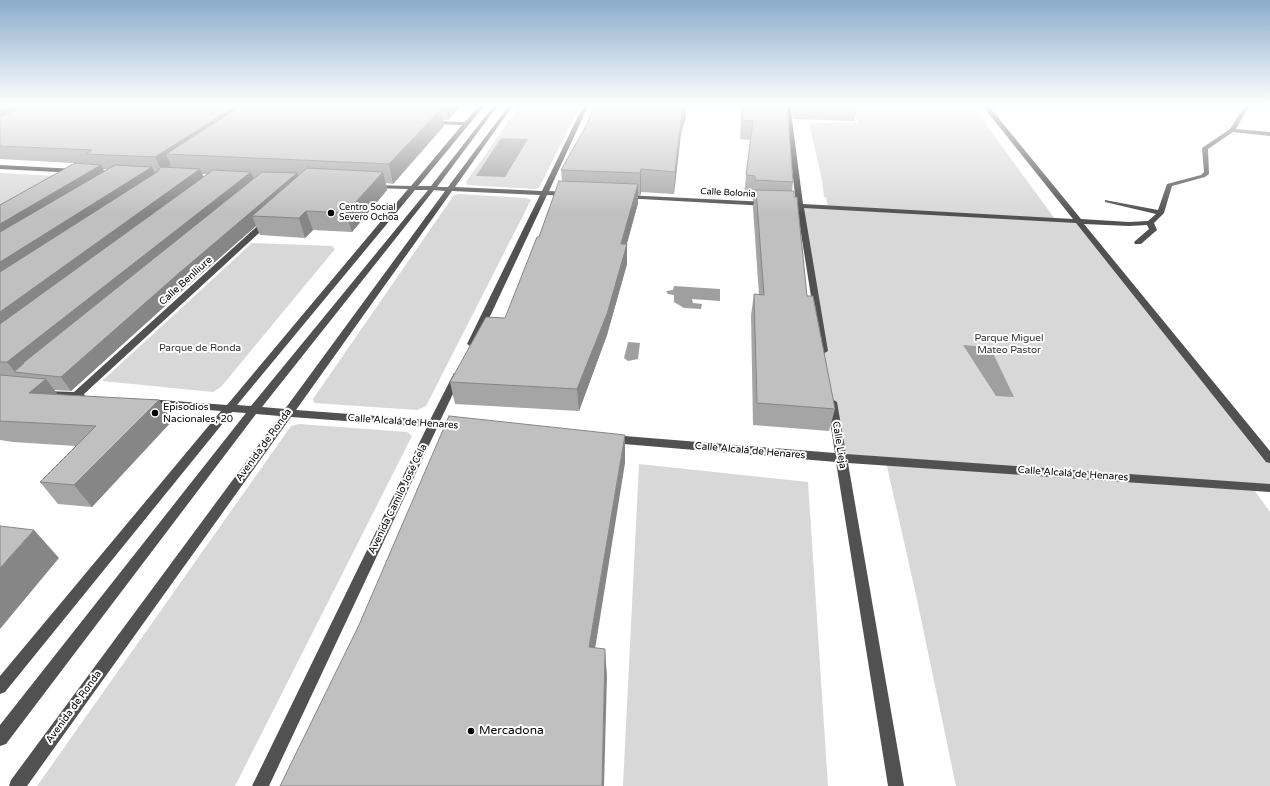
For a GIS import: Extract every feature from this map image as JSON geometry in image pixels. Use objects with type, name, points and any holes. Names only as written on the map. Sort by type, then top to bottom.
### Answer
[{"type":"street","points":[[0,687],[452,141]]},
{"type":"street","points":[[0,738],[254,410],[432,189],[469,141]]},
{"type":"street","name":"Avenida de Ronda","points":[[17,786],[486,141]]},
{"type":"street","points":[[468,352],[569,141]]},
{"type":"street","points":[[792,141],[800,206],[825,364]]},
{"type":"street","points":[[1014,141],[1270,459]]},
{"type":"street","points":[[1138,242],[1153,230],[1150,223],[1161,213],[1169,185],[1204,176],[1207,173],[1205,148],[1216,141]]},
{"type":"street","points":[[0,167],[82,171]]},
{"type":"street","points":[[61,178],[74,171]]},
{"type":"street","points":[[366,185],[575,195]]},
{"type":"street","name":"Calle Bolonia","points":[[614,197],[1078,220],[1129,224],[1150,223]]},
{"type":"street","points":[[1107,201],[1161,213]]},
{"type":"street","name":"Calle Benlliure","points":[[76,396],[275,215]]},
{"type":"street","name":"Avenida Camilo José Cela","points":[[260,786],[462,366]]},
{"type":"street","points":[[39,393],[92,397]]},
{"type":"street","name":"Calle Lieja","points":[[830,395],[896,786]]},
{"type":"street","name":"Calle Alcalá de Henares","points":[[138,401],[473,427]]},
{"type":"street","name":"Calle Alcalá de Henares","points":[[598,438],[841,458],[1270,488]]},
{"type":"green space","points":[[495,141],[563,141],[539,188],[467,185],[466,182]]},
{"type":"green space","name":"Parque Miguel Mateo Pastor","points":[[813,141],[998,141],[1055,219],[1078,220],[1270,459],[1270,488],[1252,487],[1270,512],[1270,786],[956,786],[916,595],[886,462],[841,458],[800,206],[828,207],[826,197],[824,197],[822,180]]},
{"type":"green space","points":[[0,173],[56,176],[0,209]]},
{"type":"green space","points":[[460,194],[526,198],[531,200],[426,406],[417,410],[314,403],[313,399],[454,195]]},
{"type":"green space","name":"Parque de Ronda","points":[[252,243],[332,246],[335,249],[221,387],[213,392],[102,381]]},
{"type":"green space","points":[[299,424],[407,432],[412,436],[235,786],[37,786],[291,426]]},
{"type":"green space","points":[[639,464],[808,482],[828,786],[623,786]]},
{"type":"shaded area","points":[[499,141],[527,141],[505,177],[476,176]]},
{"type":"shaded area","points":[[674,286],[720,289],[720,301],[692,299],[693,303],[702,304],[701,309],[684,308],[674,302],[674,295],[668,294],[666,291],[673,290]]},
{"type":"shaded area","points":[[628,342],[640,343],[638,359],[628,361],[624,358]]},
{"type":"shaded area","points":[[963,345],[990,347],[1014,397],[996,396]]},
{"type":"building","points":[[0,141],[181,141],[155,157],[85,154],[92,150],[0,146]]},
{"type":"building","points":[[187,141],[411,141],[389,164],[166,154]]},
{"type":"building","points":[[578,141],[679,141],[675,172],[641,169],[640,173],[561,170]]},
{"type":"building","points":[[750,141],[790,141],[793,182],[755,180],[755,176],[746,175]]},
{"type":"building","points":[[75,163],[101,165],[0,224],[0,205]]},
{"type":"building","points":[[115,165],[152,167],[0,262],[0,232]]},
{"type":"building","points":[[161,167],[200,169],[0,312],[0,272],[157,172]]},
{"type":"building","points":[[307,168],[383,172],[346,213],[306,211],[299,218],[252,216]]},
{"type":"building","points":[[213,170],[251,172],[7,362],[0,362],[0,324]]},
{"type":"building","points":[[262,172],[297,173],[178,274],[61,377],[14,372],[23,363]]},
{"type":"building","points":[[559,181],[638,184],[621,244],[627,244],[607,314],[577,389],[450,382],[486,317],[505,318],[537,237],[539,237]]},
{"type":"building","points":[[756,190],[794,191],[794,197],[797,197],[807,296],[813,296],[835,409],[757,403],[754,294],[764,295]]},
{"type":"building","points":[[0,375],[46,379],[29,393],[159,400],[74,485],[40,482],[96,426],[0,421]]},
{"type":"building","points":[[449,416],[625,435],[589,647],[605,649],[602,786],[280,786],[359,625]]},
{"type":"building","points":[[0,526],[34,530],[0,568]]},
{"type":"place","name":"Centro Social Severo Ochoa","points":[[331,213]]},
{"type":"place","name":"Episodios Nacionales, 20","points":[[155,413]]},
{"type":"place","name":"Mercadona","points":[[471,731]]}]
